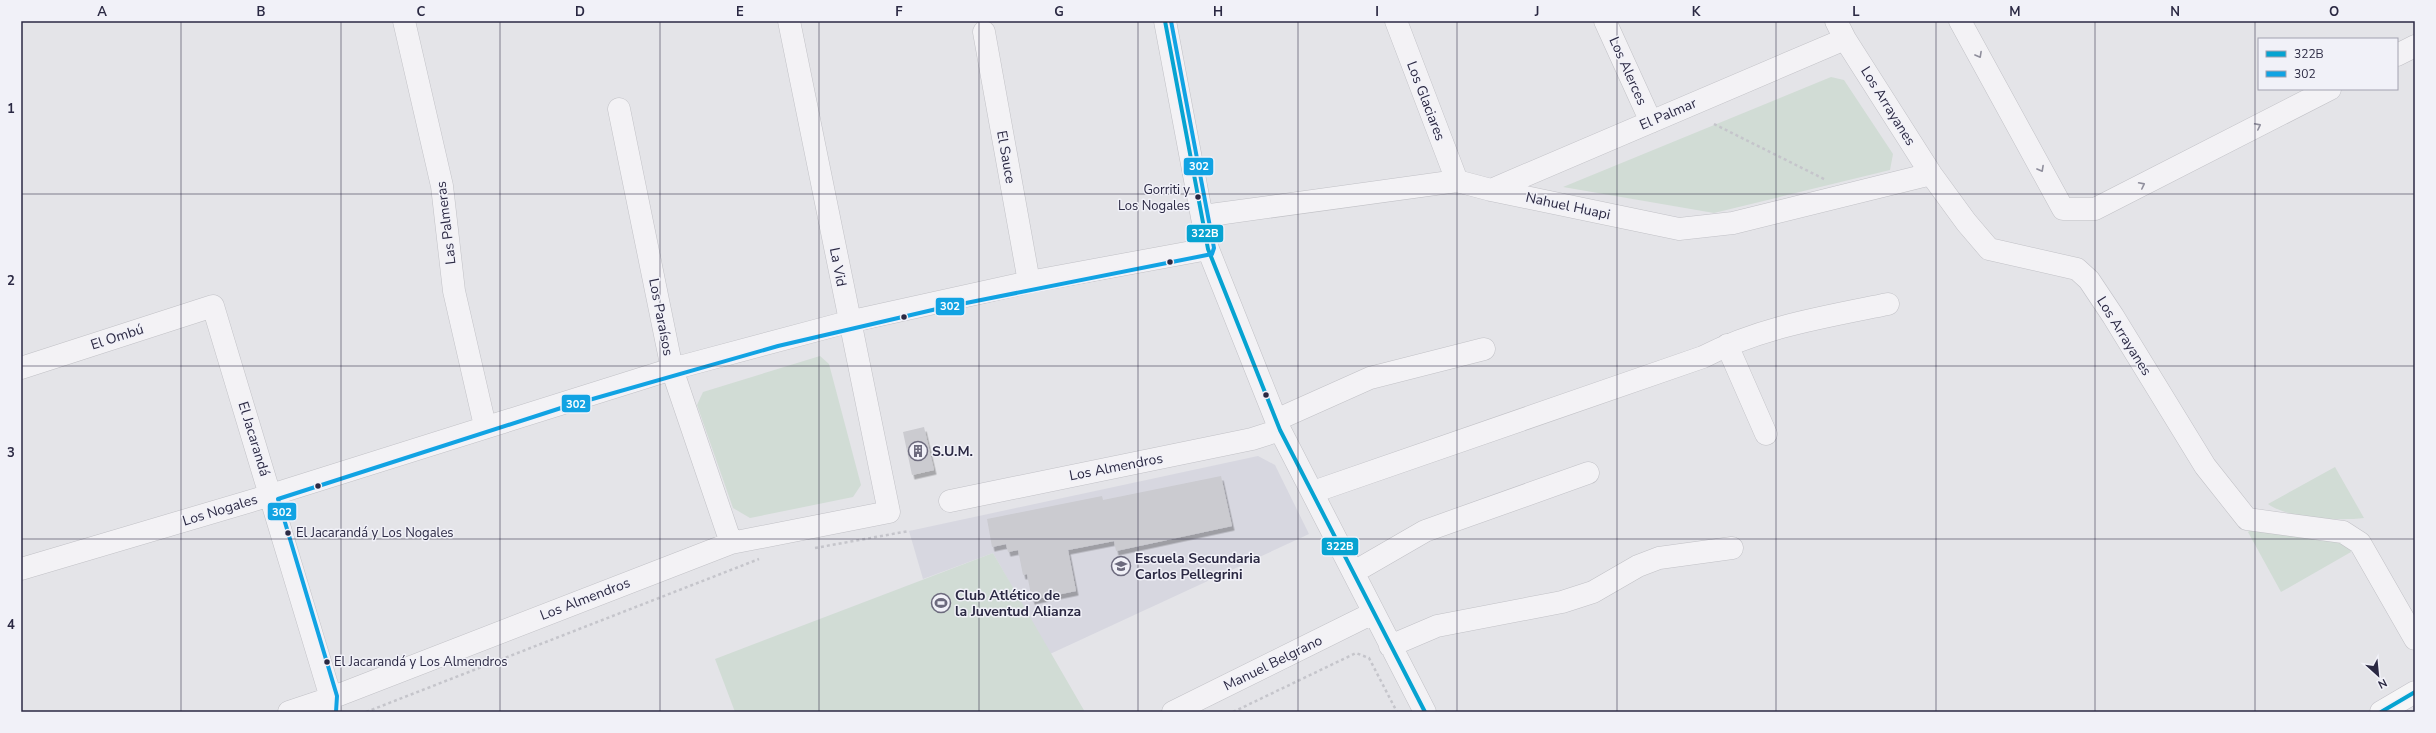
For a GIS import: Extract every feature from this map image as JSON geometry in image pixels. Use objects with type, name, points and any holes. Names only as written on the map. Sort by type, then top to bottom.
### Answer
[{"type":"main road","points":[[2381,712],[2415,692]]},
{"type":"street","name":"Las Palmeras","points":[[404,21],[442,186],[454,291],[485,426]]},
{"type":"street","name":"La Vid","points":[[789,21],[848,322],[889,512]]},
{"type":"street","points":[[1165,21],[1208,249],[1278,425],[1425,712]]},
{"type":"street","name":"Los Glaciares","points":[[1396,21],[1457,181]]},
{"type":"street","name":"Los Alerces","points":[[1605,21],[1651,122]]},
{"type":"street","points":[[1960,21],[2063,209],[2095,209],[2328,90]]},
{"type":"street","name":"El Palmar","points":[[1491,190],[1651,122],[1840,30]]},
{"type":"street","name":"Los Arrayanes","points":[[1840,30],[1931,174],[1966,222],[1989,249],[2078,269],[2088,280],[2113,316],[2205,466],[2248,519],[2342,532],[2360,543],[2415,639]]},
{"type":"street","name":"El Sauce","points":[[984,32],[1029,282]]},
{"type":"street","points":[[2398,54],[2415,46]]},
{"type":"street","name":"Los Paraísos","points":[[619,109],[672,369],[731,543]]},
{"type":"street","name":"Nahuel Huapi","points":[[1202,216],[1457,181],[1491,190],[1679,229],[1733,223],[1931,174]]},
{"type":"street","name":"Los Nogales","points":[[21,569],[271,495],[485,426],[672,369],[848,322],[1029,282],[1208,249]]},
{"type":"street","points":[[1313,492],[1703,357],[1727,345],[1784,325],[1888,304]]},
{"type":"street","name":"El Ombú","points":[[21,368],[213,306]]},
{"type":"street","name":"El Jacarandá","points":[[213,306],[271,495],[331,705]]},
{"type":"street","points":[[1727,345],[1766,434]]},
{"type":"street","name":"Los Almendros","points":[[950,501],[1252,439],[1370,378],[1484,349]]},
{"type":"street","points":[[1354,572],[1425,531],[1588,473]]},
{"type":"street","name":"Los Almendros","points":[[289,712],[331,705],[731,543],[752,537],[889,512]]},
{"type":"street","points":[[1390,646],[1437,626],[1562,602],[1587,594],[1638,566],[1659,558],[1732,548]]},
{"type":"street","name":"Manuel Belgrano","points":[[1173,712],[1373,613]]},
{"type":"path","points":[[1714,124],[1833,183]]},
{"type":"path","points":[[811,549],[909,531]]},
{"type":"path","points":[[366,712],[766,558]]},
{"type":"path","points":[[1233,712],[1356,653],[1369,658],[1397,712]]},
{"type":"shaded area","points":[[1831,77],[1844,80],[1893,154],[1890,170],[1714,213],[1563,187]]},
{"type":"shaded area","points":[[820,356],[829,364],[861,485],[853,497],[750,518],[733,508],[697,405],[703,392]]},
{"type":"shaded area","name":"Escuela Secundaria Carlos Pellegrini","points":[[1258,456],[1275,465],[1309,534],[1050,654],[993,553],[923,579],[909,531]]},
{"type":"shaded area","points":[[2335,467],[2364,518],[2314,518],[2288,513],[2268,504]]},
{"type":"shaded area","points":[[2257,524],[2294,529],[2324,536],[2337,540],[2346,545],[2351,552],[2281,592],[2248,532]]},
{"type":"shaded area","name":"Club Atlético de la Juventud Alianza","points":[[993,553],[1085,712],[735,712],[715,659]]},
{"type":"building","name":"S.U.M.","points":[[924,427],[934,470],[912,475],[903,432]]},
{"type":"building","points":[[1221,476],[1232,526],[1116,551],[1114,541],[1068,550],[1076,591],[1032,600],[1027,574],[1023,575],[1018,550],[1008,552],[1006,544],[992,547],[987,519],[1102,496],[1103,500]]},
{"type":"transit line","name":"322B","points":[[1165,21],[1208,249],[1280,430],[1425,712]]},
{"type":"transit line","name":"302","points":[[336,712],[337,696],[278,499],[561,408],[778,346],[941,308],[1212,254],[1214,248],[1171,21]]},
{"type":"transit line","name":"322B","points":[[2381,712],[2415,692]]},
{"type":"place","name":"Gorriti y Los Nogales","points":[[1198,197]]},
{"type":"place","name":"S.U.M.","points":[[918,451]]},
{"type":"place","name":"El Jacarandá y Los Nogales","points":[[288,533]]},
{"type":"place","name":"Escuela Secundaria Carlos Pellegrini","points":[[1121,566]]},
{"type":"place","name":"Club Atlético de la Juventud Alianza","points":[[941,603]]},
{"type":"place","name":"El Jacarandá y Los Almendros","points":[[327,662]]}]
